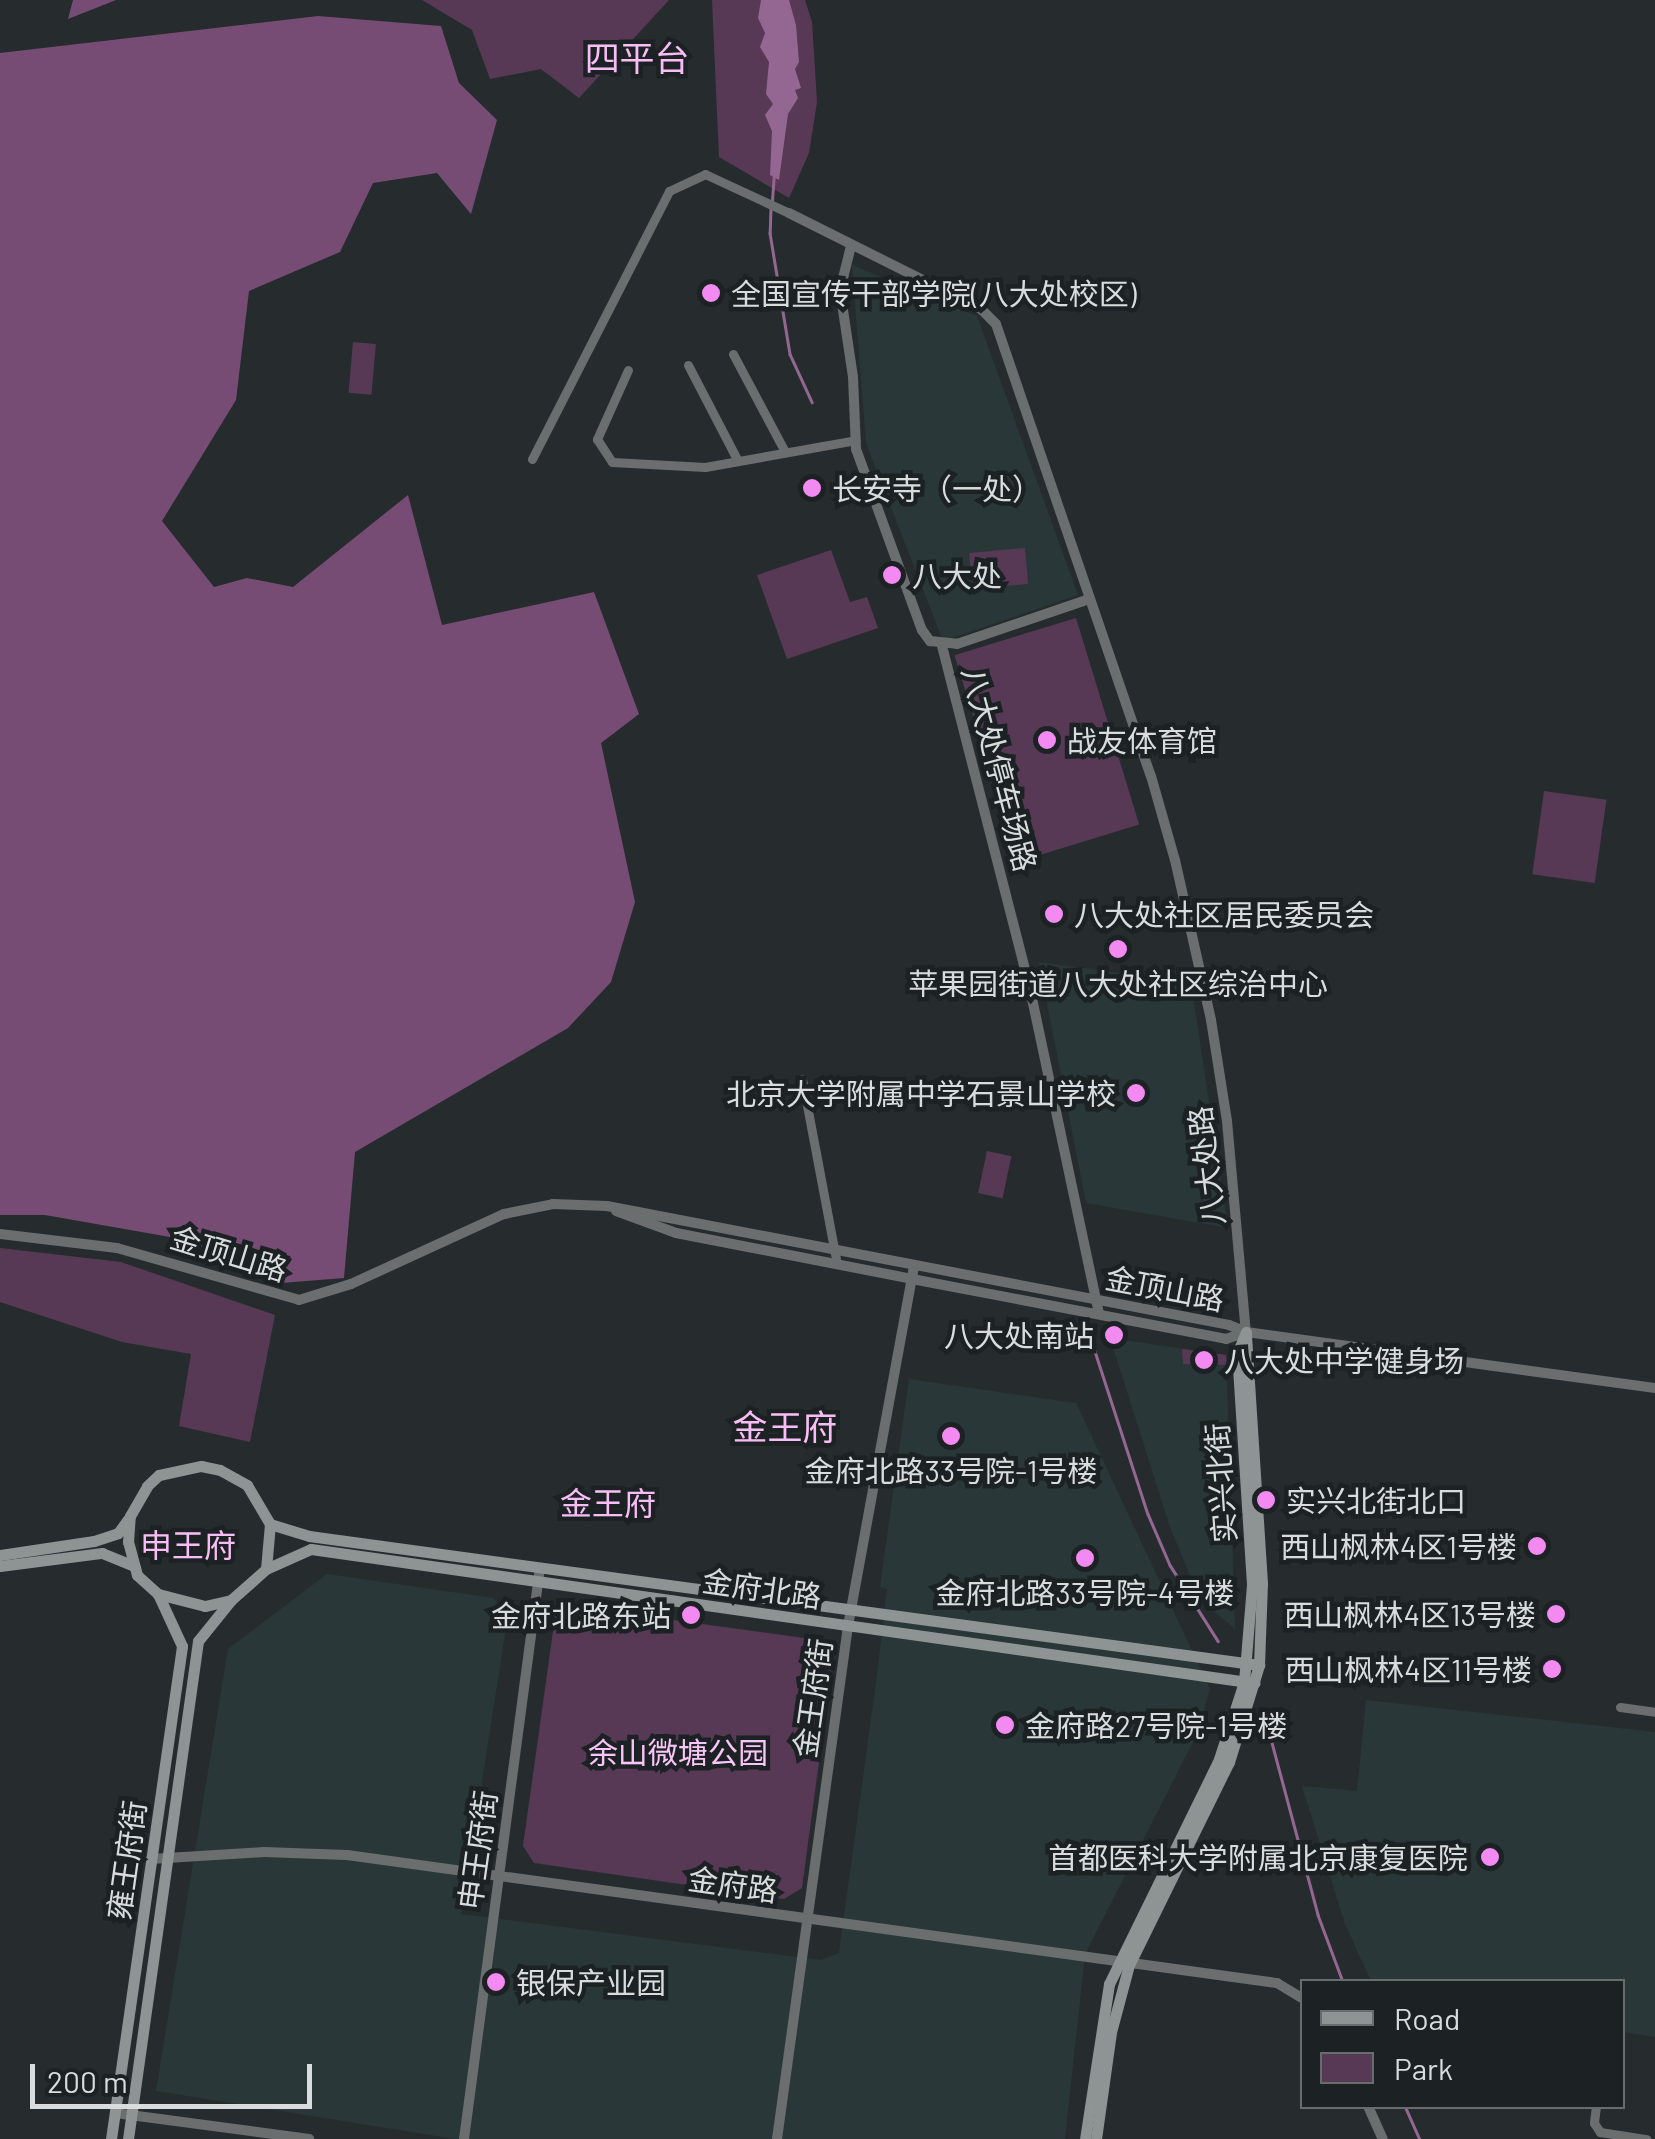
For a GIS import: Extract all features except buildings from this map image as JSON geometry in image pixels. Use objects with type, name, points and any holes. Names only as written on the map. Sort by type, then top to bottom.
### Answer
[{"type":"main road","name":"实兴北街","points":[[1085,2139],[1102,2013],[1219,1759],[1253,1664],[1252,1584],[1237,1354],[1246,1332]]},
{"type":"main road","points":[[0,1555],[94,1541],[118,1533],[130,1516],[159,1475],[201,1466],[220,1470],[247,1485],[270,1524],[266,1569],[230,1600],[205,1606],[158,1594],[137,1575],[128,1542],[130,1516]]},
{"type":"main road","name":"金府北路","points":[[270,1524],[309,1536],[848,1626],[1249,1682]]},
{"type":"main road","name":"金府北路","points":[[266,1569],[311,1549],[850,1611],[1253,1664]]},
{"type":"main road","points":[[0,1566],[102,1554],[134,1566]]},
{"type":"main road","name":"雍王府街","points":[[111,2139],[182,1646],[158,1594]]},
{"type":"main road","name":"雍王府街","points":[[128,2139],[198,1642],[230,1600]]},
{"type":"main road","name":"实兴北街","points":[[1096,2139],[1123,1965]]},
{"type":"street","points":[[532,459],[669,191],[705,174],[851,246]]},
{"type":"street","name":"八大处停车场路","points":[[851,246],[841,274],[840,308],[853,377],[856,440],[922,630],[930,642],[942,646],[1089,599]]},
{"type":"street","name":"八大处路","points":[[851,246],[981,309],[996,324],[1150,776],[1211,1020],[1238,1220],[1246,1332]]},
{"type":"street","points":[[733,354],[785,452]]},
{"type":"street","points":[[688,365],[738,461]]},
{"type":"street","points":[[628,370],[597,439],[612,462],[705,467],[856,440]]},
{"type":"street","name":"八大处停车场路","points":[[942,646],[990,824],[1098,1300],[1098,1314]]},
{"type":"street","points":[[802,1079],[836,1264]]},
{"type":"street","name":"金顶山路","points":[[0,1234],[94,1244],[152,1256],[299,1300],[351,1284],[504,1214],[552,1204],[606,1206],[1246,1332]]},
{"type":"street","name":"金顶山路","points":[[606,1206],[630,1219],[676,1232],[912,1279],[1226,1338],[1246,1332]]},
{"type":"street","name":"金王府街","points":[[777,2139],[850,1611],[914,1266]]},
{"type":"street","points":[[1246,1332],[1655,1388]]},
{"type":"street","name":"申王府街","points":[[464,2139],[539,1574]]},
{"type":"street","points":[[1620,1706],[1655,1712]]},
{"type":"street","name":"金府路","points":[[151,1859],[264,1852],[347,1855],[1123,1965],[1277,1983],[1300,1997]]},
{"type":"street","points":[[1369,2109],[1384,2139]]},
{"type":"street","points":[[1596,2109],[1594,2123],[1600,2132],[1644,2139]]},
{"type":"street","points":[[115,2113],[309,2139]]},
{"type":"shaded area","points":[[73,0],[116,0],[68,19]]},
{"type":"shaded area","points":[[761,0],[789,0],[796,25],[799,62],[795,69],[801,88],[795,90],[798,98],[788,114],[779,180],[770,175],[772,131],[765,115],[773,104],[766,94],[769,62],[760,47],[765,33],[758,18]]},
{"type":"shaded area","points":[[318,16],[441,26],[459,83],[497,120],[471,214],[437,173],[373,183],[340,252],[249,291],[236,400],[162,521],[214,587],[247,578],[293,587],[408,495],[442,625],[594,592],[639,714],[601,743],[635,902],[611,982],[568,1028],[355,1152],[344,1278],[281,1283],[187,1240],[45,1215],[0,1215],[0,53]]},
{"type":"shaded area","points":[[852,265],[977,316],[1078,595],[943,641],[866,443]]},
{"type":"shaded area","name":"北京大学附属中学石景山学校","points":[[1039,962],[1191,983],[1228,1228],[1086,1203]]},
{"type":"shaded area","points":[[1110,1338],[1226,1355],[1235,1629],[1200,1600],[1170,1527]]},
{"type":"shaded area","points":[[909,1379],[1076,1403],[1210,1689],[1197,1734],[1085,1954],[1065,2139],[455,2139],[156,2091],[228,1649],[327,1574],[494,1598],[507,1622],[461,1914],[821,1960],[839,1953],[877,1675],[887,1589],[880,1587]]},
{"type":"shaded area","name":"首都医科大学附属北京康复医院","points":[[1366,1700],[1655,1732],[1655,2037],[1625,2032],[1625,1979],[1370,1979],[1345,1924],[1302,1786],[1357,1791]]},
{"type":"green space","points":[[422,0],[669,0],[579,98],[541,69],[490,79],[472,30]]},
{"type":"green space","points":[[712,0],[805,0],[812,22],[817,102],[809,153],[789,198],[719,157]]},
{"type":"green space","points":[[353,342],[376,344],[371,395],[349,393]]},
{"type":"green space","points":[[1025,548],[1028,584],[972,589],[969,553]]},
{"type":"green space","points":[[831,550],[850,602],[867,597],[878,628],[787,659],[757,575]]},
{"type":"green space","name":"战友体育馆","points":[[1076,618],[1139,825],[1018,862],[955,655]]},
{"type":"green space","points":[[1544,791],[1606,800],[1595,883],[1532,874]]},
{"type":"green space","points":[[987,1151],[1011,1156],[1003,1198],[978,1193]]},
{"type":"green space","points":[[0,1248],[121,1262],[275,1315],[250,1442],[179,1426],[191,1354],[122,1342],[0,1302]]},
{"type":"green space","name":"八大处中学健身场","points":[[1182,1349],[1226,1355],[1227,1365],[1183,1364]]},
{"type":"green space","name":"余山微塘公园","points":[[564,1605],[826,1641],[834,1650],[802,1888],[784,1899],[534,1863],[523,1846],[556,1610]]},
{"type":"waterway","points":[[772,201],[774,174]]},
{"type":"waterway","points":[[771,209],[770,233],[790,354],[812,402]]},
{"type":"waterway","points":[[1091,1339],[1148,1514],[1170,1565],[1218,1641]]},
{"type":"waterway","points":[[1267,1724],[1318,1915],[1342,1979]]},
{"type":"waterway","points":[[1406,2109],[1420,2139]]},
{"type":"place","name":"全国宣传干部学院(八大处校区)","points":[[711,293]]},
{"type":"place","name":"长安寺（一处）","points":[[812,488]]},
{"type":"place","name":"八大处","points":[[892,575]]},
{"type":"place","name":"战友体育馆","points":[[1047,740]]},
{"type":"place","name":"八大处社区居民委员会","points":[[1054,914]]},
{"type":"place","name":"苹果园街道八大处社区综治中心","points":[[1118,949]]},
{"type":"place","name":"北京大学附属中学石景山学校","points":[[1136,1093]]},
{"type":"place","name":"八大处南站","points":[[1114,1335]]},
{"type":"place","name":"八大处中学健身场","points":[[1204,1360]]},
{"type":"place","name":"金府北路33号院-1号楼","points":[[951,1436]]},
{"type":"place","name":"实兴北街北口","points":[[1266,1500]]},
{"type":"place","name":"西山枫林4区1号楼","points":[[1537,1546]]},
{"type":"place","name":"金府北路33号院-4号楼","points":[[1085,1558]]},
{"type":"place","name":"西山枫林4区13号楼","points":[[1556,1614]]},
{"type":"place","name":"金府北路东站","points":[[691,1615]]},
{"type":"place","name":"西山枫林4区11号楼","points":[[1552,1669]]},
{"type":"place","name":"金府路27号院-1号楼","points":[[1005,1725]]},
{"type":"place","name":"首都医科大学附属北京康复医院","points":[[1490,1857]]},
{"type":"place","name":"银保产业园","points":[[496,1982]]},
{"type":"district","name":"四平台","points":[[637,57]]},
{"type":"district","name":"金王府","points":[[785,1426]]},
{"type":"district","name":"金王府","points":[[608,1502]]},
{"type":"district","name":"申王府","points":[[188,1544]]}]
